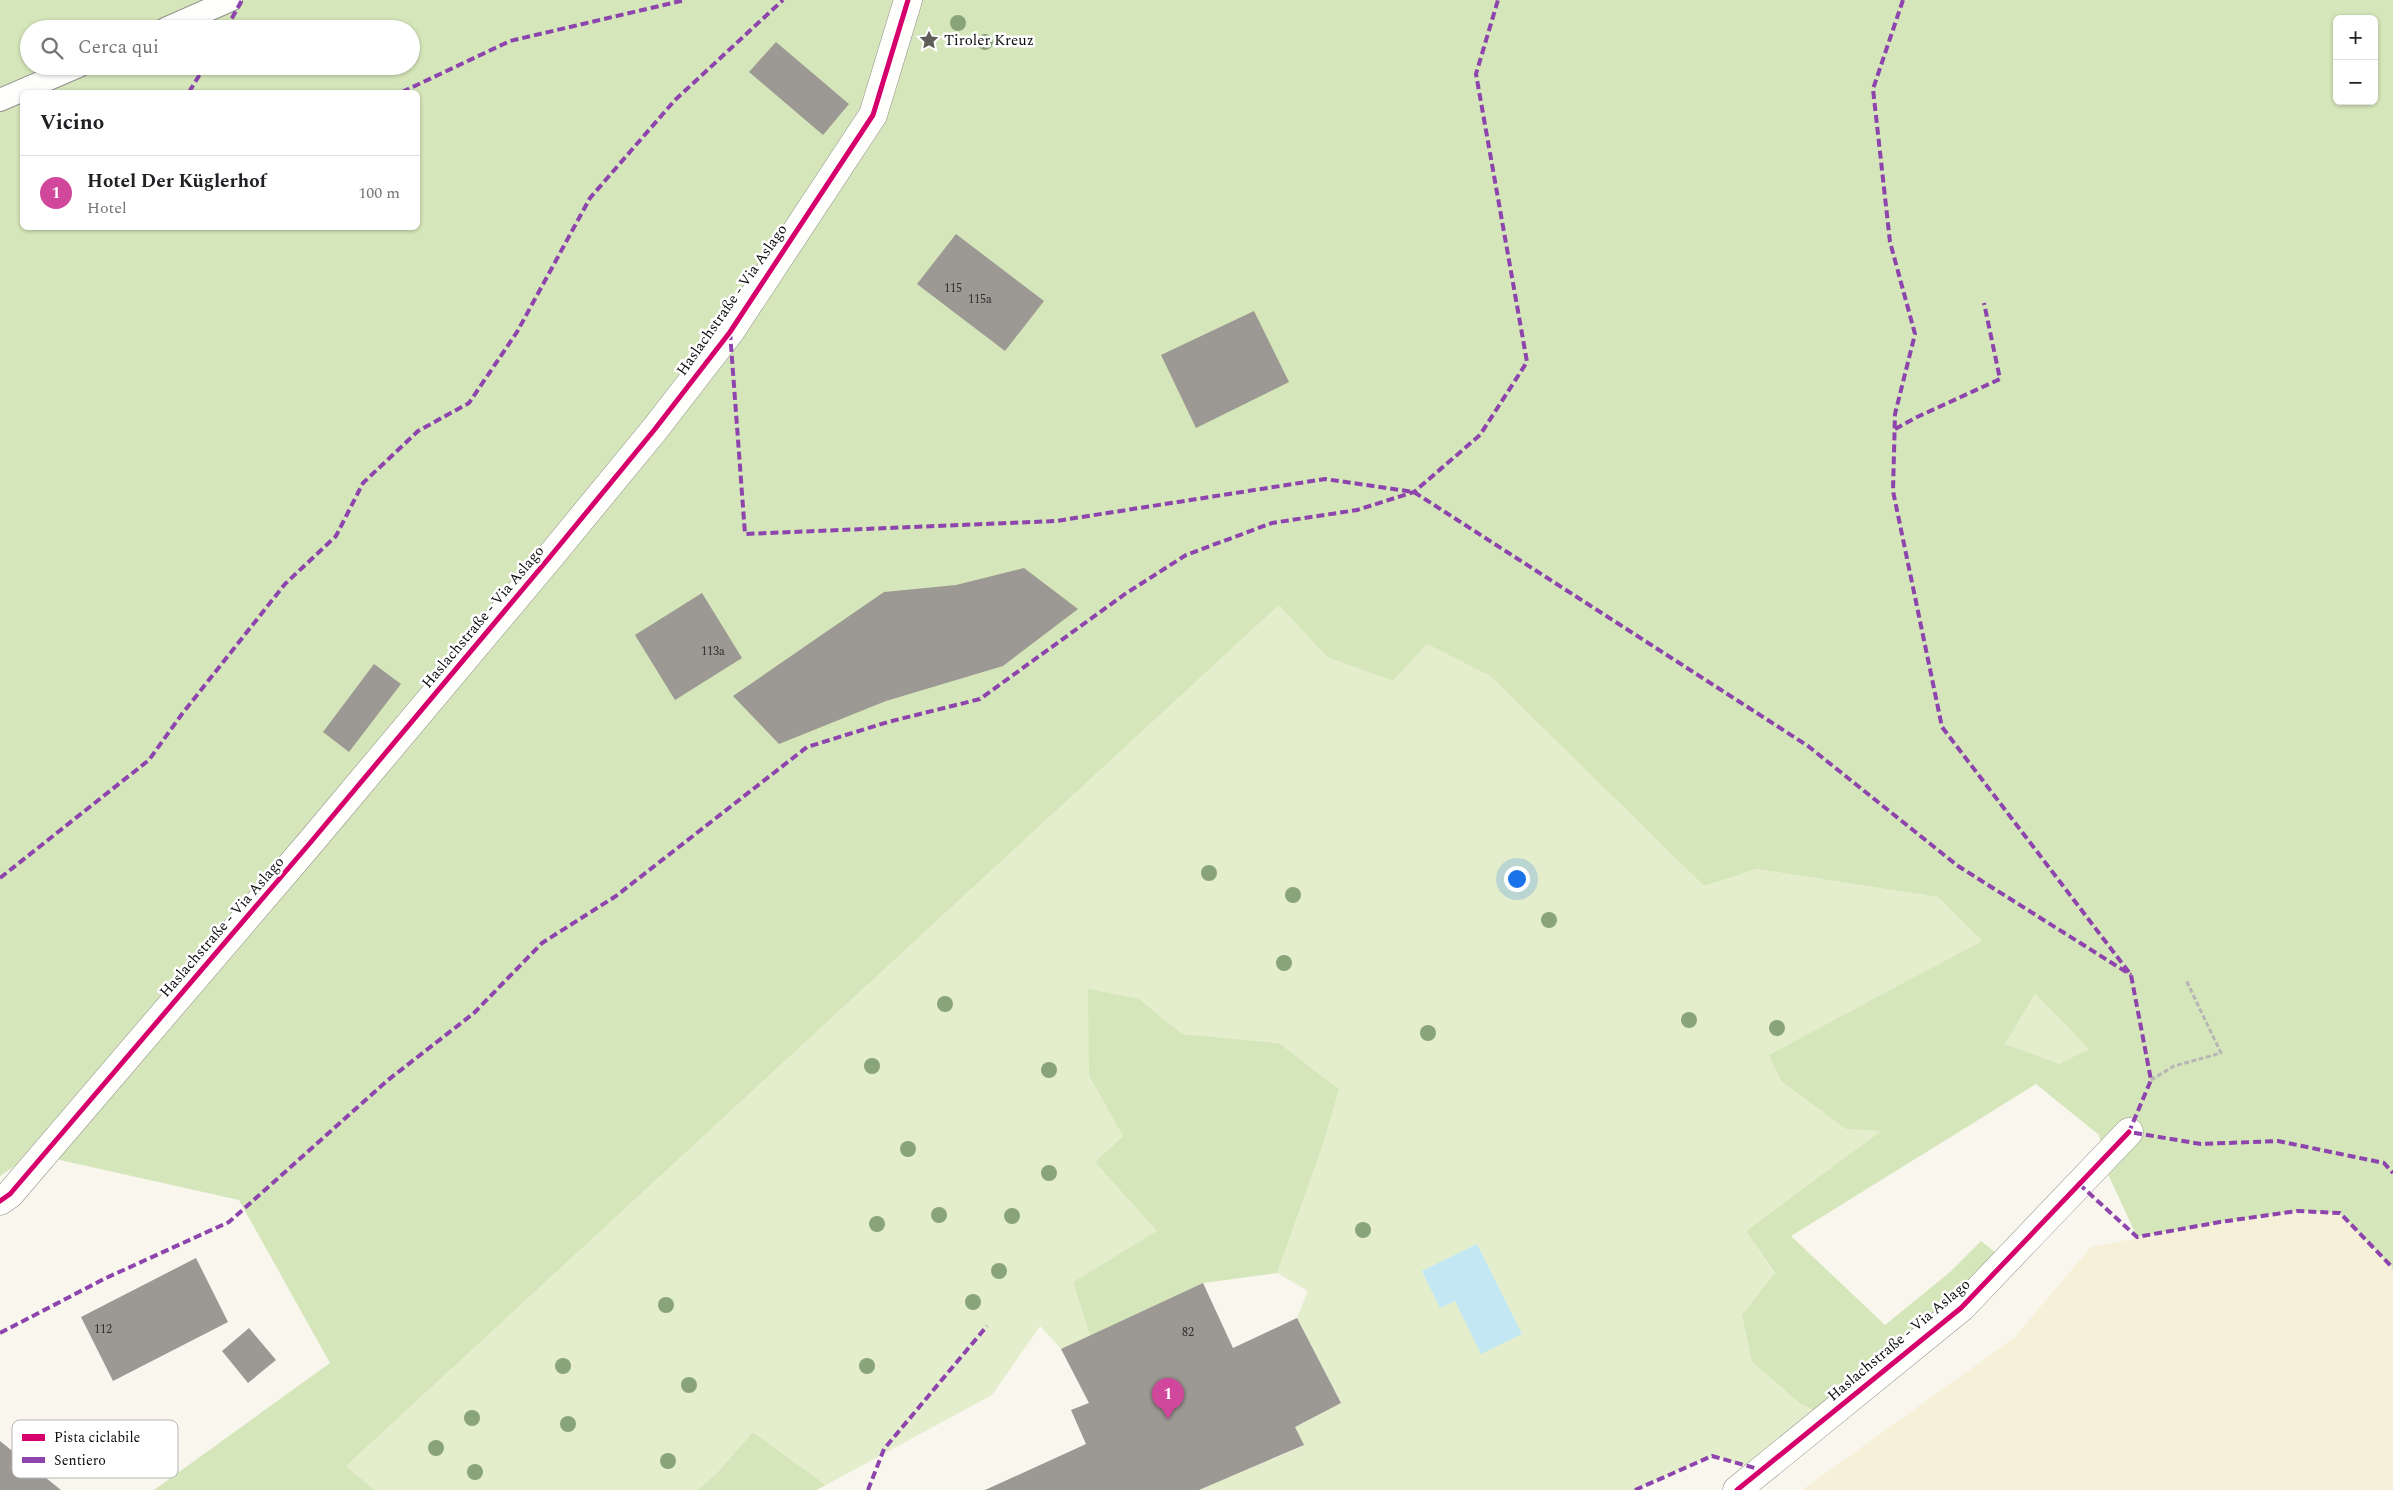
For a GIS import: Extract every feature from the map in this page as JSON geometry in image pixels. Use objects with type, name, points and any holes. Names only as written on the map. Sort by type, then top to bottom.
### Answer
[{"type":"street","name":"Haslachstraße - Via Aslago","points":[[0,1201],[10,1194],[352,793],[655,429],[730,332],[873,115],[908,0]]},
{"type":"street","name":"Haslachstraße - Via Aslago","points":[[1737,1490],[1961,1308],[2129,1132]]},
{"type":"lane","points":[[185,20],[231,0]]},
{"type":"lane","points":[[23,90],[58,75]]},
{"type":"lane","points":[[0,100],[20,91]]},
{"type":"path","points":[[2151,1080],[2174,1066],[2221,1053],[2186,980]]},
{"type":"shaded area","points":[[2297,1211],[2340,1213],[2393,1268],[2393,1490],[1802,1490],[2014,1338],[2091,1247],[2220,1222]]},
{"type":"green space","points":[[0,0],[2393,0],[2393,1268],[2340,1213],[2297,1211],[2137,1237],[2108,1174],[2099,1135],[2036,1084],[1791,1236],[1885,1325],[1950,1272],[1981,1241],[2006,1261],[1826,1417],[1800,1403],[1752,1362],[1742,1315],[1775,1273],[1746,1231],[1881,1131],[1846,1129],[1781,1081],[1769,1055],[1982,941],[1938,897],[1757,869],[1704,886],[1490,676],[1427,644],[1393,681],[1327,657],[1279,605],[346,1466],[375,1490],[154,1490],[171,1478],[178,1478],[178,1473],[330,1363],[239,1200],[33,1154],[0,1176]],"holes":[[[2035,994],[2089,1049],[2059,1064],[2005,1044]]]},
{"type":"green space","points":[[1279,605],[1327,657],[1393,681],[1427,644],[1490,676],[1704,886],[1757,869],[1938,897],[1983,942],[1770,1055],[1781,1081],[1846,1129],[1881,1131],[1746,1231],[1775,1274],[1743,1315],[1826,1417],[1762,1470],[1712,1456],[1635,1490],[1199,1490],[1303,1446],[1295,1427],[1341,1403],[1297,1318],[1308,1291],[1277,1273],[1339,1089],[1279,1043],[1182,1034],[1139,999],[1089,1076],[1123,1136],[1095,1162],[1158,1231],[1073,1282],[1090,1336],[1061,1349],[1040,1326],[992,1395],[826,1485],[753,1432],[715,1475],[697,1490],[375,1490],[346,1466]]},
{"type":"green space","points":[[1088,989],[1139,999],[1182,1034],[1279,1043],[1339,1089],[1324,1141],[1277,1273],[1203,1283],[1090,1336],[1073,1282],[1157,1231],[1095,1162],[1123,1136],[1089,1076]]},
{"type":"green space","points":[[2035,994],[2089,1049],[2059,1065],[2005,1044]]},
{"type":"green space","points":[[753,1432],[826,1485],[816,1490],[697,1490],[715,1475]]},
{"type":"water","points":[[1477,1244],[1522,1334],[1481,1354],[1455,1301],[1440,1308],[1422,1271]]},
{"type":"building","points":[[776,42],[849,104],[823,135],[749,72]]},
{"type":"building","points":[[956,234],[1044,301],[1005,351],[917,284]]},
{"type":"building","points":[[1254,311],[1289,382],[1196,428],[1161,355]]},
{"type":"building","points":[[1024,568],[1078,609],[1003,666],[886,701],[779,744],[733,696],[884,592],[956,585]]},
{"type":"building","points":[[702,593],[742,658],[675,700],[635,635]]},
{"type":"building","points":[[374,664],[401,684],[349,752],[323,732]]},
{"type":"building","points":[[196,1258],[228,1322],[113,1381],[81,1317]]},
{"type":"building","points":[[1203,1283],[1233,1348],[1297,1318],[1341,1403],[1295,1427],[1304,1445],[1199,1490],[985,1490],[1086,1444],[1071,1410],[1089,1403],[1061,1349]]},
{"type":"building","points":[[249,1328],[276,1360],[248,1383],[222,1351]]},
{"type":"building","points":[[0,1441],[12,1451],[12,1478],[46,1478],[61,1490],[0,1490]]},
{"type":"marked path","points":[[231,20],[242,0]]},
{"type":"marked path","points":[[406,90],[510,41],[685,0]]},
{"type":"marked path","points":[[0,878],[149,760],[182,714],[285,584],[336,536],[363,483],[418,431],[469,403],[517,332],[590,198],[675,100],[783,0]]},
{"type":"marked path","points":[[0,1333],[106,1278],[229,1222],[388,1080],[474,1013],[542,943],[616,896],[807,747],[888,722],[980,699],[1125,594],[1186,555],[1272,523],[1357,510],[1414,492],[1480,435],[1527,362],[1476,74],[1498,0]]},
{"type":"marked path","points":[[1903,0],[1873,89],[1890,242],[1915,334],[1895,414],[1893,491],[1942,727],[2131,975],[2151,1080],[2129,1132],[2201,1144],[2278,1141],[2384,1163],[2393,1173]]},
{"type":"marked path","points":[[190,90],[199,75]]},
{"type":"marked path","points":[[1895,429],[2000,379],[1984,303]]},
{"type":"marked path","points":[[730,332],[745,534],[1056,521],[1325,479],[1414,492],[1808,746],[1958,866],[2131,975]]},
{"type":"marked path","points":[[2079,1184],[2137,1237],[2297,1211],[2340,1213],[2393,1268]]},
{"type":"marked path","points":[[868,1490],[884,1449],[987,1326]]},
{"type":"marked path","points":[[1635,1490],[1712,1456],[1762,1470]]},
{"type":"cycle path","points":[[0,1201],[10,1194],[310,843],[549,558],[655,429],[730,332],[873,115],[908,0]]},
{"type":"cycle path","points":[[1737,1490],[1961,1308],[2129,1132]]},
{"type":"place","name":"Tiroler Kreuz","points":[[929,40]]},
{"type":"place","name":"Hotel Der Küglerhof","points":[[1168,1419]]}]
